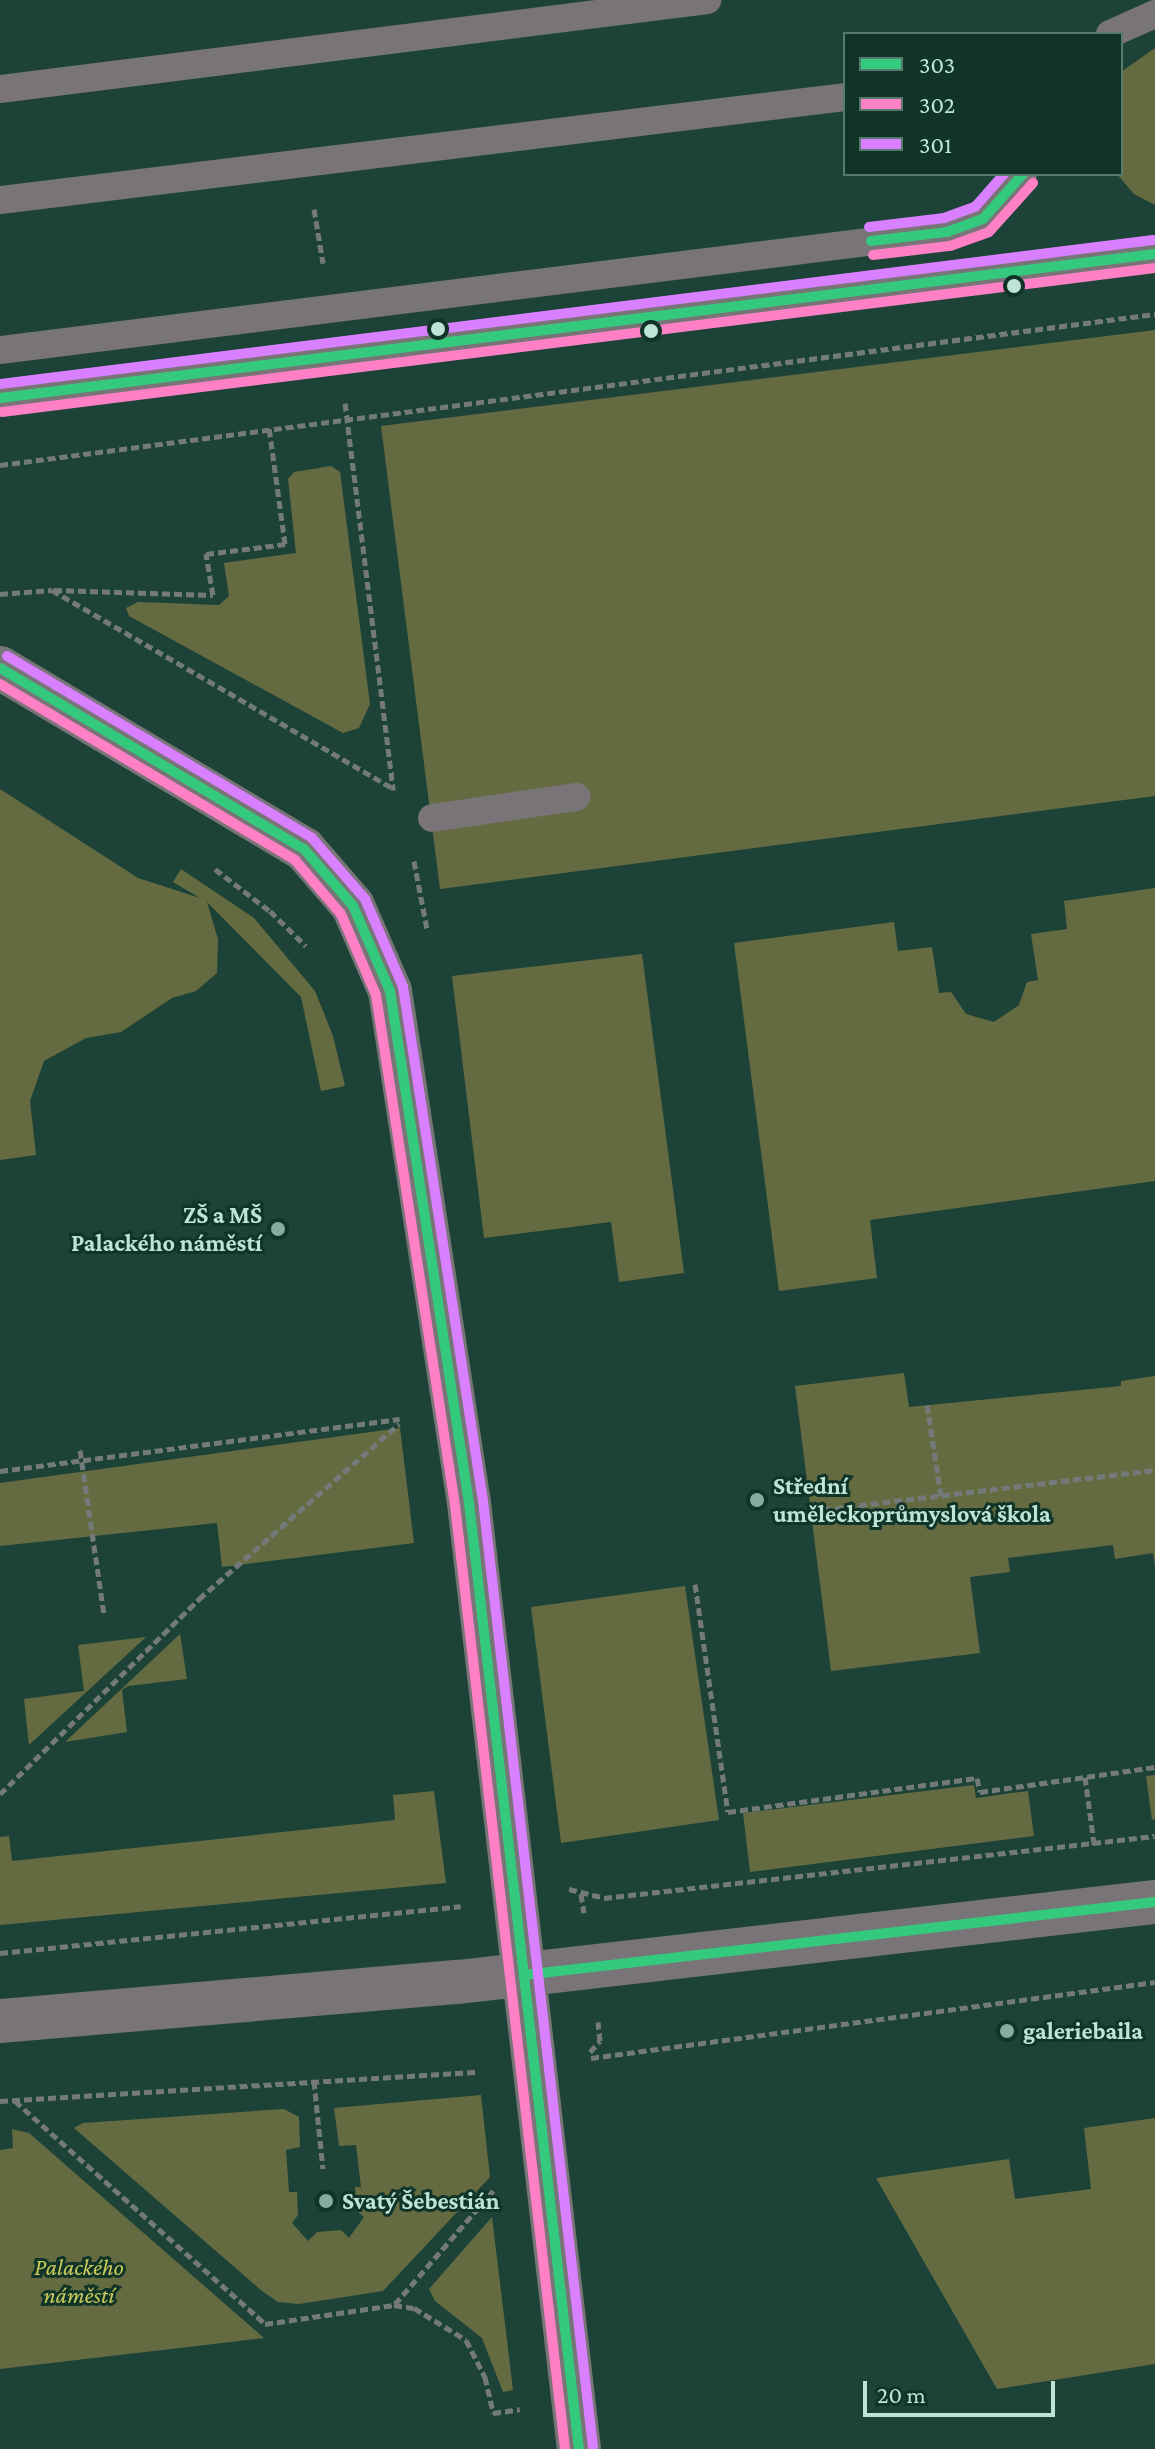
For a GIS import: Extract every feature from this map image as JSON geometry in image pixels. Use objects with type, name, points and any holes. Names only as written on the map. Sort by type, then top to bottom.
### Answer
[{"type":"street","points":[[0,668],[304,849],[353,906],[383,971],[399,1029],[469,1503],[524,1975],[570,2448]]},
{"type":"street","points":[[0,2021],[524,1975],[1155,1902]]},
{"type":"lane","points":[[0,89],[707,0]]},
{"type":"lane","points":[[1114,32],[1155,14]]},
{"type":"lane","points":[[0,200],[843,97]]},
{"type":"lane","points":[[0,350],[947,232],[990,214],[1021,176]]},
{"type":"lane","points":[[0,398],[1155,254]]},
{"type":"lane","points":[[432,818],[576,797]]},
{"type":"path","points":[[0,465],[269,427],[1155,314]]},
{"type":"path","points":[[0,594],[52,590],[213,595],[206,554],[285,544],[269,427]]},
{"type":"path","points":[[52,590],[392,788]]},
{"type":"path","points":[[215,869],[292,930],[313,957]]},
{"type":"path","points":[[403,1403],[405,1418]]},
{"type":"path","points":[[927,1405],[941,1496]]},
{"type":"path","points":[[0,1471],[405,1418]]},
{"type":"path","points":[[0,1794],[199,1599],[405,1418]]},
{"type":"path","points":[[80,1450],[104,1614]]},
{"type":"path","points":[[811,1511],[1155,1470]]},
{"type":"path","points":[[695,1584],[728,1812],[977,1778],[980,1792],[1155,1767]]},
{"type":"path","points":[[1085,1777],[1094,1844]]},
{"type":"path","points":[[581,1894],[604,1898],[1155,1836]]},
{"type":"path","points":[[0,1953],[466,1906]]},
{"type":"path","points":[[584,2059],[1155,1982]]},
{"type":"path","points":[[0,2101],[479,2072]]},
{"type":"path","points":[[314,2081],[323,2169]]},
{"type":"path","points":[[14,2100],[265,2324],[394,2305],[443,2321],[466,2340],[485,2377],[493,2413],[526,2408]]},
{"type":"path","points":[[394,2305],[496,2188]]},
{"type":"green space","points":[[1155,48],[1155,205],[1134,194],[1119,176],[1123,176],[1123,71]]},
{"type":"green space","points":[[1155,330],[1155,796],[440,889],[381,426]]},
{"type":"green space","points":[[331,466],[340,472],[370,704],[359,728],[343,733],[129,616],[126,608],[138,602],[219,605],[229,596],[224,563],[296,553],[288,479],[294,472]]},
{"type":"green space","points":[[0,789],[138,878],[200,898],[173,882],[181,869],[254,918],[315,991],[333,1036],[345,1086],[321,1091],[301,997],[207,902],[218,939],[217,973],[196,991],[172,998],[121,1032],[86,1038],[44,1061],[30,1101],[36,1155],[0,1160]]},
{"type":"green space","points":[[1155,888],[1155,1181],[870,1220],[877,1278],[779,1291],[734,943],[894,922],[898,951],[932,947],[939,993],[951,992],[966,1014],[994,1022],[1019,1005],[1027,982],[1038,980],[1031,934],[1067,929],[1064,901]]},
{"type":"green space","points":[[642,954],[684,1273],[619,1282],[611,1222],[484,1238],[452,976]]},
{"type":"green space","points":[[904,1373],[909,1407],[1121,1386],[1121,1381],[1155,1376],[1155,1566],[1153,1553],[1115,1559],[1113,1545],[1008,1558],[1010,1572],[970,1577],[980,1653],[831,1671],[795,1386]]},
{"type":"green space","points":[[400,1428],[414,1543],[222,1567],[217,1523],[0,1546],[0,1483]]},
{"type":"green space","points":[[685,1586],[719,1820],[561,1843],[531,1607]]},
{"type":"green space","points":[[180,1634],[187,1679],[128,1686],[122,1690],[127,1732],[65,1742]]},
{"type":"green space","points":[[146,1637],[29,1745],[24,1699],[84,1691],[78,1645]]},
{"type":"green space","points":[[1155,1775],[1155,1819],[1152,1820],[1146,1776]]},
{"type":"green space","points":[[974,1785],[976,1798],[1028,1791],[1034,1836],[750,1872],[743,1813]]},
{"type":"green space","points":[[434,1791],[446,1883],[0,1925],[0,1837],[9,1836],[12,1861],[395,1820],[393,1795]]},
{"type":"green space","points":[[481,2095],[490,2177],[383,2291],[299,2304],[278,2302],[262,2291],[74,2128],[83,2123],[284,2109],[299,2117],[300,2147],[286,2150],[289,2192],[297,2192],[298,2215],[292,2223],[308,2241],[317,2232],[341,2230],[349,2238],[364,2217],[357,2211],[355,2187],[361,2187],[356,2145],[339,2146],[334,2108]]},
{"type":"green space","points":[[1155,2118],[1155,2364],[997,2389],[876,2178],[1009,2159],[1015,2199],[1091,2189],[1084,2128]]},
{"type":"green space","name":"Palackého náměstí","points":[[12,2129],[29,2133],[264,2338],[0,2369],[0,2150],[13,2148]]},
{"type":"green space","points":[[492,2217],[513,2390],[503,2392],[482,2338],[435,2301],[429,2289]]},
{"type":"transit line","name":"301","points":[[869,227],[944,218],[975,207],[1002,176]]},
{"type":"transit line","name":"303","points":[[871,241],[947,232],[983,219],[1021,176]]},
{"type":"transit line","name":"302","points":[[873,255],[950,246],[989,232],[1033,183]]},
{"type":"transit line","name":"301","points":[[0,384],[1153,240]]},
{"type":"transit line","name":"303","points":[[0,398],[1155,254]]},
{"type":"transit line","name":"302","points":[[2,412],[1155,268]]},
{"type":"transit line","name":"301","points":[[7,656],[312,838],[365,899],[403,987],[483,1501],[593,2447]]},
{"type":"transit line","name":"303","points":[[0,668],[304,849],[353,906],[390,991],[469,1503],[579,2449]]},
{"type":"transit line","name":"302","points":[[0,684],[295,860],[341,914],[376,995],[455,1505],[565,2449]]},
{"type":"transit line","name":"303","points":[[524,1975],[1155,1902]]},
{"type":"place","name":"ZŠ a MŠ Palackého náměstí","points":[[278,1229]]},
{"type":"place","name":"Střední uměleckoprůmyslová škola","points":[[757,1500]]},
{"type":"place","name":"galeriebaila","points":[[1007,2031]]},
{"type":"place","name":"Svatý Šebestián","points":[[326,2201]]}]
